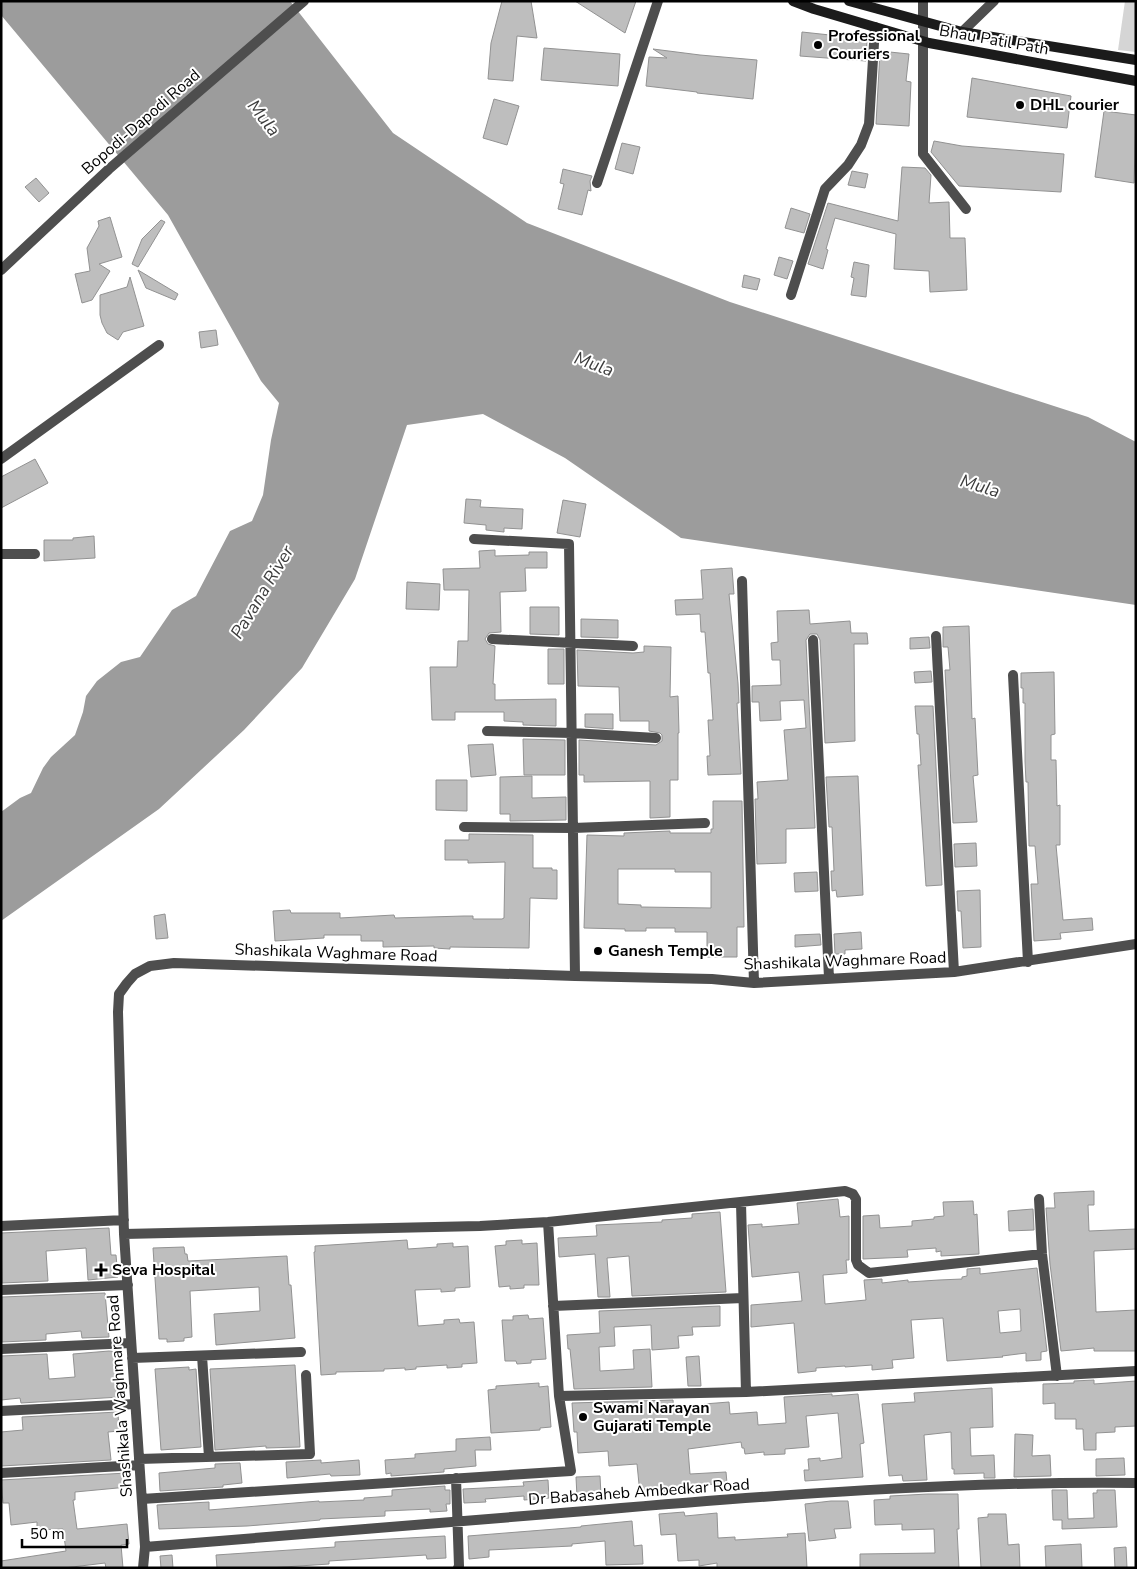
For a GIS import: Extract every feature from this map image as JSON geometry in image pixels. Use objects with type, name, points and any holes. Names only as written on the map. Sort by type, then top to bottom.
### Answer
[{"type":"main road","name":"Bhau Patil Path","points":[[793,1],[923,42],[1136,81]]},
{"type":"main road","name":"Bhau Patil Path","points":[[849,1],[962,32],[1136,60]]},
{"type":"street","name":"Bopodi-Dapodi Road","points":[[1,270],[109,169],[304,1]]},
{"type":"street","points":[[597,183],[658,1]]},
{"type":"street","points":[[923,1],[923,154],[966,209]]},
{"type":"street","points":[[962,32],[994,1]]},
{"type":"street","points":[[791,295],[825,189],[848,166],[867,132],[875,27]]},
{"type":"street","points":[[1,459],[159,345]]},
{"type":"street","points":[[474,539],[569,544],[575,976]]},
{"type":"street","points":[[1,554],[35,554]]},
{"type":"street","points":[[742,581],[754,983]]},
{"type":"street","points":[[936,636],[954,972]]},
{"type":"street","points":[[492,639],[634,646]]},
{"type":"street","points":[[813,640],[828,978]]},
{"type":"street","points":[[1013,675],[1028,962]]},
{"type":"street","points":[[487,731],[572,733],[656,738]]},
{"type":"street","points":[[464,827],[573,828],[705,823]]},
{"type":"street","name":"Shashikala Waghmare Road","points":[[143,1568],[145,1548],[124,1234],[118,1012],[119,994],[135,974],[150,966],[174,963],[712,979],[754,983],[954,972],[1136,944]]},
{"type":"street","points":[[124,1234],[480,1226],[548,1222],[849,1192],[856,1199],[856,1260],[858,1265],[869,1273],[1042,1254]]},
{"type":"street","points":[[1039,1199],[1042,1254],[1057,1376]]},
{"type":"street","points":[[741,1203],[746,1392]]},
{"type":"street","points":[[1,1226],[124,1220]]},
{"type":"street","points":[[142,1499],[571,1471],[559,1396],[548,1222]]},
{"type":"street","points":[[1,1290],[128,1285]]},
{"type":"street","points":[[553,1306],[743,1298]]},
{"type":"street","points":[[1,1349],[131,1342]]},
{"type":"street","points":[[132,1358],[301,1352]]},
{"type":"street","points":[[202,1356],[209,1457]]},
{"type":"street","points":[[559,1396],[746,1392],[1136,1372]]},
{"type":"street","points":[[1,1473],[209,1457],[310,1454],[306,1375]]},
{"type":"street","points":[[1,1411],[135,1404]]},
{"type":"street","points":[[456,1478],[458,1568]]},
{"type":"street","name":"Dr Babasaheb Ambedkar Road","points":[[145,1548],[708,1501],[900,1489],[1062,1482],[1136,1483]]},
{"type":"shaded area","points":[[1125,1],[1136,1],[1136,52],[1118,50]]},
{"type":"water","points":[[1,1],[290,1],[393,133],[527,223],[730,302],[1088,417],[1136,442],[1136,605],[681,538],[565,458],[483,414],[407,425],[355,579],[302,668],[244,730],[159,809],[1,921],[1,812],[20,798],[31,793],[43,768],[51,757],[75,735],[86,696],[97,681],[121,662],[140,657],[172,610],[196,596],[230,531],[252,521],[263,495],[271,440],[279,403],[261,381],[168,215],[1,15]]},
{"type":"building","points":[[502,1],[531,1],[537,38],[517,36],[513,81],[488,79],[491,43]]},
{"type":"building","points":[[575,1],[636,1],[625,33]]},
{"type":"building","points":[[802,32],[867,39],[866,61],[800,56]]},
{"type":"building","points":[[544,48],[620,54],[618,86],[541,80]]},
{"type":"building","points":[[653,49],[757,60],[753,99],[646,86],[649,57],[667,58]]},
{"type":"building","points":[[880,51],[909,54],[906,81],[911,82],[909,126],[876,124]]},
{"type":"building","points":[[972,78],[1071,96],[1067,128],[967,117]]},
{"type":"building","points":[[494,99],[519,106],[507,145],[483,138]]},
{"type":"building","points":[[1104,111],[1136,115],[1134,183],[1095,177]]},
{"type":"building","points":[[934,141],[962,146],[1064,154],[1061,192],[959,186],[931,152]]},
{"type":"building","points":[[622,143],[640,147],[633,174],[615,169]]},
{"type":"building","points":[[902,167],[925,168],[931,175],[929,203],[949,202],[950,238],[965,238],[967,290],[930,292],[929,271],[894,269],[896,234],[835,218],[826,249],[828,250],[823,269],[808,264],[828,203],[898,221]]},
{"type":"building","points":[[563,169],[592,176],[590,181],[591,191],[588,190],[582,215],[558,209],[564,184],[560,183]]},
{"type":"building","points":[[852,171],[868,174],[865,188],[848,185]]},
{"type":"building","points":[[36,178],[49,193],[39,202],[25,187]]},
{"type":"building","points":[[791,208],[810,214],[804,233],[785,228]]},
{"type":"building","points":[[110,217],[122,257],[99,264],[110,271],[92,300],[82,303],[75,274],[90,271],[87,248],[99,226],[98,221]]},
{"type":"building","points":[[161,220],[165,222],[138,267],[132,264],[142,239]]},
{"type":"building","points":[[779,257],[793,261],[787,279],[774,275]]},
{"type":"building","points":[[854,262],[869,265],[866,297],[851,295],[854,278],[851,277]]},
{"type":"building","points":[[138,270],[178,294],[175,300],[146,288]]},
{"type":"building","points":[[744,275],[760,279],[757,290],[742,287]]},
{"type":"building","points":[[130,277],[144,326],[123,332],[118,340],[107,333],[102,323],[100,295],[127,287]]},
{"type":"building","points":[[216,330],[218,345],[201,348],[199,332]]},
{"type":"building","points":[[35,459],[48,483],[1,508],[1,477]]},
{"type":"building","points":[[466,499],[481,500],[480,507],[523,509],[522,529],[504,528],[504,532],[486,530],[486,525],[464,523]]},
{"type":"building","points":[[563,500],[586,504],[580,537],[557,533]]},
{"type":"building","points":[[94,536],[95,558],[44,561],[44,540],[73,540],[73,538]]},
{"type":"building","points":[[495,550],[495,556],[529,555],[529,552],[547,552],[547,568],[525,568],[526,591],[500,592],[501,632],[489,633],[485,639],[488,644],[495,646],[493,684],[495,684],[495,700],[556,699],[556,726],[523,725],[523,722],[504,721],[504,712],[455,712],[455,720],[432,720],[430,667],[457,667],[458,641],[468,641],[469,590],[444,590],[443,569],[480,568],[479,551]]},
{"type":"building","points":[[732,568],[734,594],[729,594],[738,683],[739,703],[737,703],[741,774],[708,775],[707,756],[710,756],[708,720],[713,720],[705,632],[701,632],[700,614],[676,615],[675,600],[703,599],[701,570]]},
{"type":"building","points":[[407,582],[440,584],[439,610],[406,609]]},
{"type":"building","points":[[530,607],[559,607],[559,635],[530,634]]},
{"type":"building","points":[[809,610],[810,624],[850,621],[851,633],[867,633],[868,644],[854,644],[855,741],[825,743],[820,640],[817,634],[810,634],[806,640],[815,828],[786,829],[786,863],[757,864],[755,799],[758,799],[757,782],[788,780],[784,730],[806,728],[804,700],[780,701],[781,720],[760,721],[759,702],[752,702],[752,686],[781,685],[780,660],[772,660],[771,643],[778,642],[777,611]]},
{"type":"building","points":[[581,619],[618,620],[618,638],[581,637]]},
{"type":"building","points":[[969,626],[972,719],[975,718],[978,775],[973,776],[977,822],[953,823],[945,670],[950,670],[948,647],[943,647],[943,627]]},
{"type":"building","points":[[929,637],[930,648],[910,649],[910,638]]},
{"type":"building","points":[[644,646],[671,647],[670,697],[678,696],[679,733],[678,780],[670,780],[670,817],[650,818],[650,781],[584,782],[584,775],[579,775],[579,740],[656,745],[662,741],[660,733],[649,731],[649,721],[620,721],[619,687],[578,686],[577,650],[633,653],[644,652]]},
{"type":"building","points":[[548,649],[564,649],[564,684],[548,684]]},
{"type":"building","points":[[931,671],[932,682],[915,683],[914,672]]},
{"type":"building","points":[[1054,672],[1055,734],[1051,735],[1051,760],[1056,760],[1057,806],[1060,805],[1060,845],[1056,845],[1063,920],[1092,918],[1093,930],[1060,933],[1061,939],[1034,941],[1031,884],[1038,884],[1035,846],[1029,846],[1028,782],[1026,782],[1025,761],[1025,703],[1023,703],[1023,688],[1021,688],[1021,673]]},
{"type":"building","points":[[915,706],[933,706],[942,885],[926,886],[918,765],[921,765]]},
{"type":"building","points":[[585,714],[613,714],[613,729],[585,727]]},
{"type":"building","points":[[523,739],[565,740],[565,775],[524,775]]},
{"type":"building","points":[[493,744],[496,775],[471,777],[468,745]]},
{"type":"building","points":[[532,776],[532,798],[566,797],[566,820],[510,821],[510,814],[500,814],[500,777]]},
{"type":"building","points":[[858,776],[863,895],[837,897],[836,890],[832,891],[831,871],[834,871],[832,827],[829,827],[826,777]]},
{"type":"building","points":[[436,780],[467,780],[467,811],[436,810]]},
{"type":"building","points":[[713,801],[742,801],[744,927],[737,927],[737,957],[707,957],[707,932],[675,932],[675,928],[646,928],[646,931],[625,931],[625,929],[584,928],[587,835],[624,836],[624,833],[670,831],[670,833],[711,833],[711,829],[713,829]],"holes":[[[618,869],[675,869],[675,872],[711,872],[711,908],[641,907],[641,905],[618,904]]]},
{"type":"building","points":[[469,834],[533,835],[533,868],[552,868],[552,870],[557,870],[557,899],[530,898],[529,948],[450,947],[450,949],[434,948],[434,946],[383,947],[383,941],[361,941],[361,935],[324,935],[324,938],[275,941],[273,911],[290,910],[291,913],[340,913],[340,918],[394,915],[395,918],[473,916],[473,919],[504,918],[505,862],[468,863],[468,860],[445,860],[445,840],[469,840]]},
{"type":"building","points":[[976,843],[977,866],[955,867],[954,844]]},
{"type":"building","points":[[817,872],[818,891],[795,892],[794,873]]},
{"type":"building","points":[[980,890],[981,947],[963,948],[961,911],[958,911],[957,891]]},
{"type":"building","points":[[165,914],[168,938],[156,939],[154,916]]},
{"type":"building","points":[[861,932],[862,949],[845,950],[845,954],[835,954],[834,934]]},
{"type":"building","points":[[820,934],[821,945],[795,947],[795,935]]},
{"type":"building","points":[[1094,1191],[1094,1205],[1088,1205],[1089,1231],[1136,1229],[1136,1249],[1094,1251],[1094,1256],[1096,1312],[1136,1310],[1136,1351],[1094,1351],[1094,1348],[1061,1351],[1050,1264],[1046,1208],[1055,1208],[1054,1193]]},
{"type":"building","points":[[838,1199],[840,1217],[849,1216],[849,1260],[846,1260],[847,1273],[823,1275],[825,1304],[866,1300],[864,1280],[882,1279],[882,1283],[908,1280],[908,1282],[962,1279],[962,1277],[967,1276],[967,1269],[980,1268],[980,1274],[1037,1268],[1047,1351],[1041,1352],[1041,1360],[1026,1361],[1026,1353],[1003,1357],[947,1361],[943,1318],[911,1320],[914,1358],[892,1360],[893,1368],[872,1370],[872,1365],[845,1366],[816,1368],[816,1371],[798,1373],[794,1323],[751,1327],[751,1305],[802,1301],[799,1272],[752,1277],[748,1225],[762,1224],[762,1227],[799,1224],[797,1203]],"holes":[[[1020,1309],[1021,1331],[1000,1333],[998,1311]]]},
{"type":"building","points":[[973,1201],[974,1215],[977,1214],[979,1254],[941,1256],[941,1251],[936,1252],[936,1248],[907,1250],[908,1257],[863,1259],[863,1216],[879,1215],[880,1228],[912,1226],[912,1221],[944,1216],[943,1202]]},
{"type":"building","points":[[1033,1209],[1034,1230],[1009,1231],[1008,1211]]},
{"type":"building","points":[[720,1212],[726,1292],[632,1296],[629,1256],[607,1258],[610,1297],[598,1297],[595,1254],[559,1257],[558,1238],[597,1236],[596,1225],[662,1222],[662,1220],[692,1218],[692,1214]]},
{"type":"building","points":[[109,1228],[111,1255],[116,1255],[118,1277],[88,1280],[86,1248],[46,1251],[48,1281],[2,1283],[1,1233]]},
{"type":"building","points":[[407,1240],[408,1249],[437,1247],[437,1244],[453,1243],[453,1247],[468,1246],[470,1287],[455,1288],[455,1291],[441,1292],[441,1289],[415,1290],[418,1326],[444,1324],[444,1320],[459,1319],[460,1323],[474,1322],[477,1363],[462,1364],[462,1367],[447,1368],[447,1365],[416,1367],[416,1369],[405,1370],[405,1368],[384,1369],[384,1371],[336,1372],[336,1374],[321,1375],[315,1246]]},
{"type":"building","points":[[522,1240],[522,1244],[537,1243],[539,1285],[524,1285],[524,1288],[510,1289],[510,1286],[499,1287],[495,1246],[506,1245],[506,1241]]},
{"type":"building","points":[[184,1247],[188,1261],[287,1256],[295,1338],[216,1345],[214,1314],[260,1311],[259,1287],[190,1291],[192,1337],[184,1338],[184,1341],[167,1342],[167,1339],[159,1339],[153,1248]]},
{"type":"building","points":[[105,1293],[109,1337],[82,1338],[81,1331],[46,1334],[46,1340],[2,1342],[2,1297]]},
{"type":"building","points":[[720,1306],[720,1326],[692,1327],[693,1335],[678,1336],[679,1348],[652,1350],[651,1325],[614,1327],[615,1346],[599,1347],[600,1371],[634,1369],[633,1350],[650,1349],[652,1387],[574,1389],[567,1335],[600,1333],[599,1311]]},
{"type":"building","points":[[528,1315],[529,1319],[543,1318],[546,1359],[531,1360],[531,1363],[517,1364],[516,1361],[505,1361],[502,1320],[513,1320],[513,1316]]},
{"type":"building","points":[[117,1352],[120,1397],[21,1403],[20,1398],[1,1400],[1,1356],[47,1354],[49,1379],[75,1377],[73,1354]]},
{"type":"building","points":[[699,1356],[701,1386],[688,1386],[686,1357]]},
{"type":"building","points":[[295,1365],[300,1447],[266,1448],[266,1446],[215,1450],[210,1369]]},
{"type":"building","points":[[189,1367],[189,1370],[196,1369],[201,1447],[161,1450],[155,1369]]},
{"type":"building","points":[[1094,1380],[1094,1384],[1136,1381],[1136,1426],[1115,1427],[1115,1432],[1096,1433],[1096,1450],[1084,1450],[1083,1429],[1076,1429],[1076,1419],[1055,1419],[1055,1403],[1043,1404],[1043,1384]]},
{"type":"building","points":[[539,1383],[539,1387],[548,1386],[551,1427],[540,1428],[540,1430],[491,1433],[488,1390],[496,1389],[496,1386]]},
{"type":"building","points":[[992,1388],[993,1427],[970,1428],[971,1456],[994,1455],[995,1478],[984,1478],[984,1473],[954,1474],[954,1469],[952,1469],[951,1432],[924,1435],[927,1480],[903,1481],[902,1475],[889,1476],[882,1404],[915,1402],[914,1393]]},
{"type":"building","points":[[832,1394],[832,1396],[858,1394],[864,1443],[860,1444],[863,1477],[805,1481],[804,1470],[809,1470],[808,1459],[820,1458],[820,1461],[842,1458],[838,1413],[806,1416],[809,1447],[785,1449],[785,1454],[764,1455],[764,1452],[745,1454],[741,1442],[688,1449],[690,1474],[726,1472],[727,1483],[691,1486],[692,1488],[640,1494],[637,1464],[609,1466],[608,1451],[578,1453],[577,1432],[574,1432],[572,1403],[673,1400],[674,1413],[705,1411],[704,1404],[729,1402],[730,1414],[757,1412],[758,1425],[786,1423],[784,1397]]},
{"type":"building","points":[[118,1412],[119,1431],[108,1432],[111,1460],[1,1466],[1,1432],[23,1430],[22,1417]]},
{"type":"building","points":[[1015,1434],[1033,1435],[1032,1456],[1050,1455],[1051,1476],[1014,1477]]},
{"type":"building","points":[[490,1437],[491,1450],[475,1450],[476,1466],[444,1469],[444,1472],[391,1476],[391,1473],[386,1474],[385,1460],[415,1458],[415,1454],[456,1451],[456,1439]]},
{"type":"building","points":[[1124,1458],[1125,1475],[1096,1476],[1096,1459]]},
{"type":"building","points":[[321,1460],[321,1463],[359,1460],[360,1475],[331,1476],[330,1474],[287,1478],[286,1462]]},
{"type":"building","points":[[240,1463],[242,1483],[223,1485],[223,1487],[160,1491],[159,1473],[215,1468],[215,1464]]},
{"type":"building","points":[[127,1473],[128,1487],[75,1492],[75,1500],[73,1500],[77,1529],[127,1524],[129,1544],[121,1545],[123,1568],[106,1568],[105,1563],[64,1568],[1,1568],[1,1561],[66,1551],[63,1529],[37,1530],[37,1522],[11,1525],[9,1503],[3,1503],[1,1480]]},
{"type":"building","points":[[600,1476],[601,1495],[577,1497],[576,1477]]},
{"type":"building","points":[[548,1480],[549,1498],[524,1500],[524,1496],[485,1499],[486,1502],[464,1503],[463,1489],[524,1486],[523,1482]]},
{"type":"building","points":[[445,1486],[445,1490],[450,1490],[450,1504],[446,1504],[447,1511],[430,1512],[430,1509],[385,1511],[385,1516],[320,1519],[247,1526],[159,1529],[157,1505],[209,1502],[209,1510],[319,1501],[364,1500],[364,1498],[392,1496],[392,1490]]},
{"type":"building","points":[[1052,1490],[1067,1490],[1068,1519],[1094,1518],[1093,1493],[1097,1493],[1097,1490],[1115,1490],[1117,1527],[1062,1529],[1062,1520],[1053,1520]]},
{"type":"building","points":[[958,1494],[959,1568],[860,1568],[860,1554],[935,1553],[934,1529],[902,1530],[902,1524],[875,1525],[874,1500],[890,1499],[890,1496]]},
{"type":"building","points":[[848,1501],[851,1528],[834,1529],[836,1538],[809,1541],[805,1504]]},
{"type":"building","points":[[684,1512],[685,1516],[717,1513],[718,1538],[735,1537],[735,1540],[788,1537],[787,1534],[805,1533],[807,1568],[717,1568],[717,1563],[699,1566],[699,1560],[678,1561],[676,1534],[661,1535],[659,1514]]},
{"type":"building","points":[[988,1514],[1006,1514],[1008,1545],[1019,1544],[1020,1568],[981,1568],[978,1518],[988,1517]]},
{"type":"building","points":[[632,1521],[634,1546],[642,1545],[643,1564],[606,1565],[605,1541],[572,1544],[572,1546],[489,1550],[489,1557],[469,1559],[468,1536]]},
{"type":"building","points":[[445,1536],[446,1558],[427,1559],[426,1555],[329,1561],[329,1564],[269,1568],[217,1568],[216,1555],[335,1547],[335,1542]]},
{"type":"building","points":[[1081,1544],[1082,1568],[1046,1568],[1045,1546]]},
{"type":"building","points":[[1126,1547],[1127,1568],[1115,1568],[1114,1548]]},
{"type":"building","points":[[172,1555],[173,1568],[161,1568],[160,1556]]},
{"type":"place","name":"Professional Couriers","points":[[818,45]]},
{"type":"place","name":"DHL courier","points":[[1020,105]]},
{"type":"place","name":"Ganesh Temple","points":[[598,951]]},
{"type":"place","name":"Seva Hospital","points":[[101,1270]]},
{"type":"place","name":"Swami Narayan Gujarati Temple","points":[[583,1417]]},
{"type":"water label","name":"Mula","points":[[264,118]]},
{"type":"water label","name":"Mula","points":[[594,364]]},
{"type":"water label","name":"Mula","points":[[980,486]]},
{"type":"water label","name":"Pavana River","points":[[262,592]]}]
